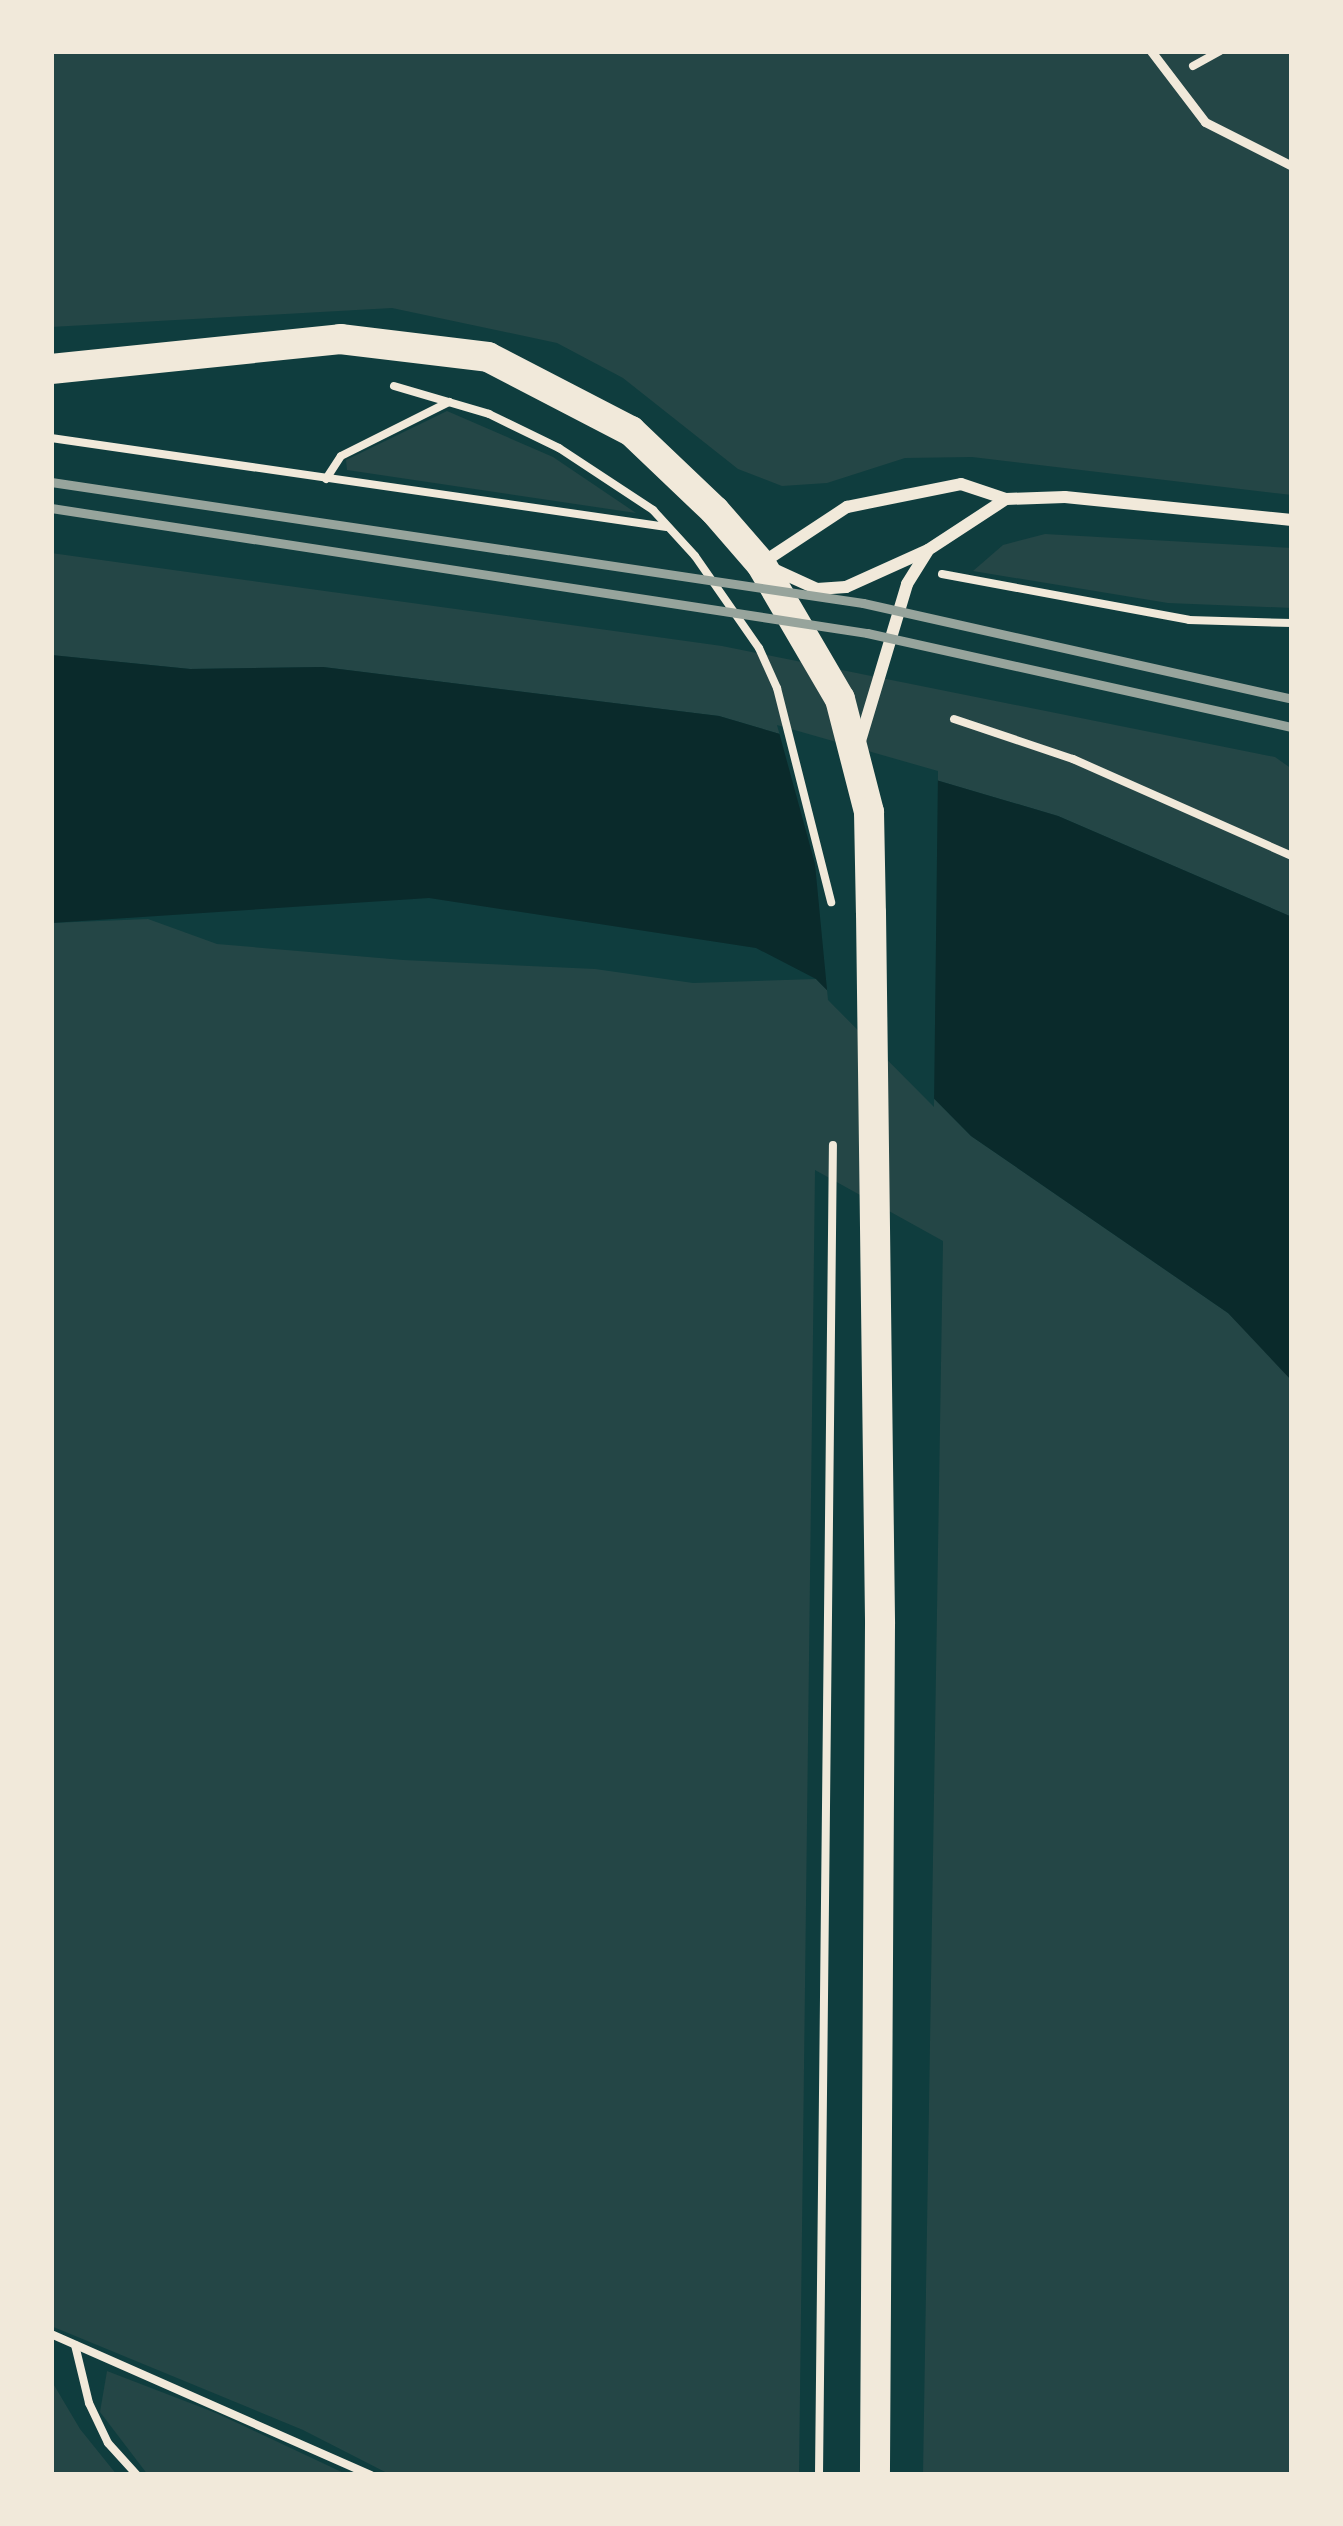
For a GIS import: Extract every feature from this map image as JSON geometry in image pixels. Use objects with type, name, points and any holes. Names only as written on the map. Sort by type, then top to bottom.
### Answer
[{"type":"main road","points":[[51,369],[340,339],[488,357],[632,431],[715,511],[761,564],[810,640],[857,748],[869,812],[880,1624],[875,2475]]},
{"type":"street","points":[[761,564],[847,507],[962,484],[1006,499],[1065,497],[1292,520]]},
{"type":"street","points":[[761,564],[817,589],[846,587],[928,550],[1006,499]]},
{"type":"street","points":[[857,748],[907,584],[928,550]]},
{"type":"lane","points":[[1151,51],[1204,122],[1292,166]]},
{"type":"path","points":[[385,384],[450,401],[560,448],[653,510],[734,608],[768,668],[814,812],[834,923]]},
{"type":"path","points":[[326,478],[341,456],[450,401]]},
{"type":"path","points":[[51,438],[498,504]]},
{"type":"path","points":[[981,581],[1189,620],[1292,622]]},
{"type":"path","points":[[954,719],[1073,759],[1292,856]]},
{"type":"path","points":[[819,2475],[833,1128]]},
{"type":"path","points":[[51,2335],[371,2475]]},
{"type":"path","points":[[74,2344],[89,2403],[108,2443],[137,2475]]},
{"type":"shaded area","points":[[51,51],[1292,51],[1292,495],[972,457],[905,458],[827,483],[782,486],[738,469],[623,378],[557,343],[392,308],[51,327]]},
{"type":"shaded area","points":[[447,411],[553,457],[636,513],[347,470],[346,460]]},
{"type":"shaded area","points":[[1045,534],[1292,548],[1292,608],[1168,603],[973,571],[1003,545]]},
{"type":"shaded area","points":[[51,553],[722,646],[1275,757],[1292,769],[1292,917],[1058,816],[719,716],[323,667],[190,669],[51,655]]},
{"type":"shaded area","points":[[51,655],[190,669],[323,667],[719,716],[1058,816],[1292,917],[1292,1381],[1228,1313],[971,1136],[816,979],[756,948],[429,898],[51,923]]},
{"type":"shaded area","points":[[148,919],[217,944],[403,960],[595,969],[693,983],[816,979],[971,1136],[1228,1313],[1292,1381],[1292,2475],[923,2475],[943,1241],[815,1170],[799,2475],[391,2475],[303,2430],[51,2326],[51,923]]},
{"type":"shaded area","points":[[107,2371],[216,2413],[348,2475],[148,2475],[100,2412]]},
{"type":"shaded area","points":[[51,2380],[80,2429],[117,2475],[51,2475]]},
{"type":"pier","points":[[777,725],[938,771],[934,1107],[828,1000],[815,864]]},
{"type":"railway","points":[[51,482],[863,603],[1292,699]]},
{"type":"railway","points":[[51,508],[867,633],[1292,727]]}]
